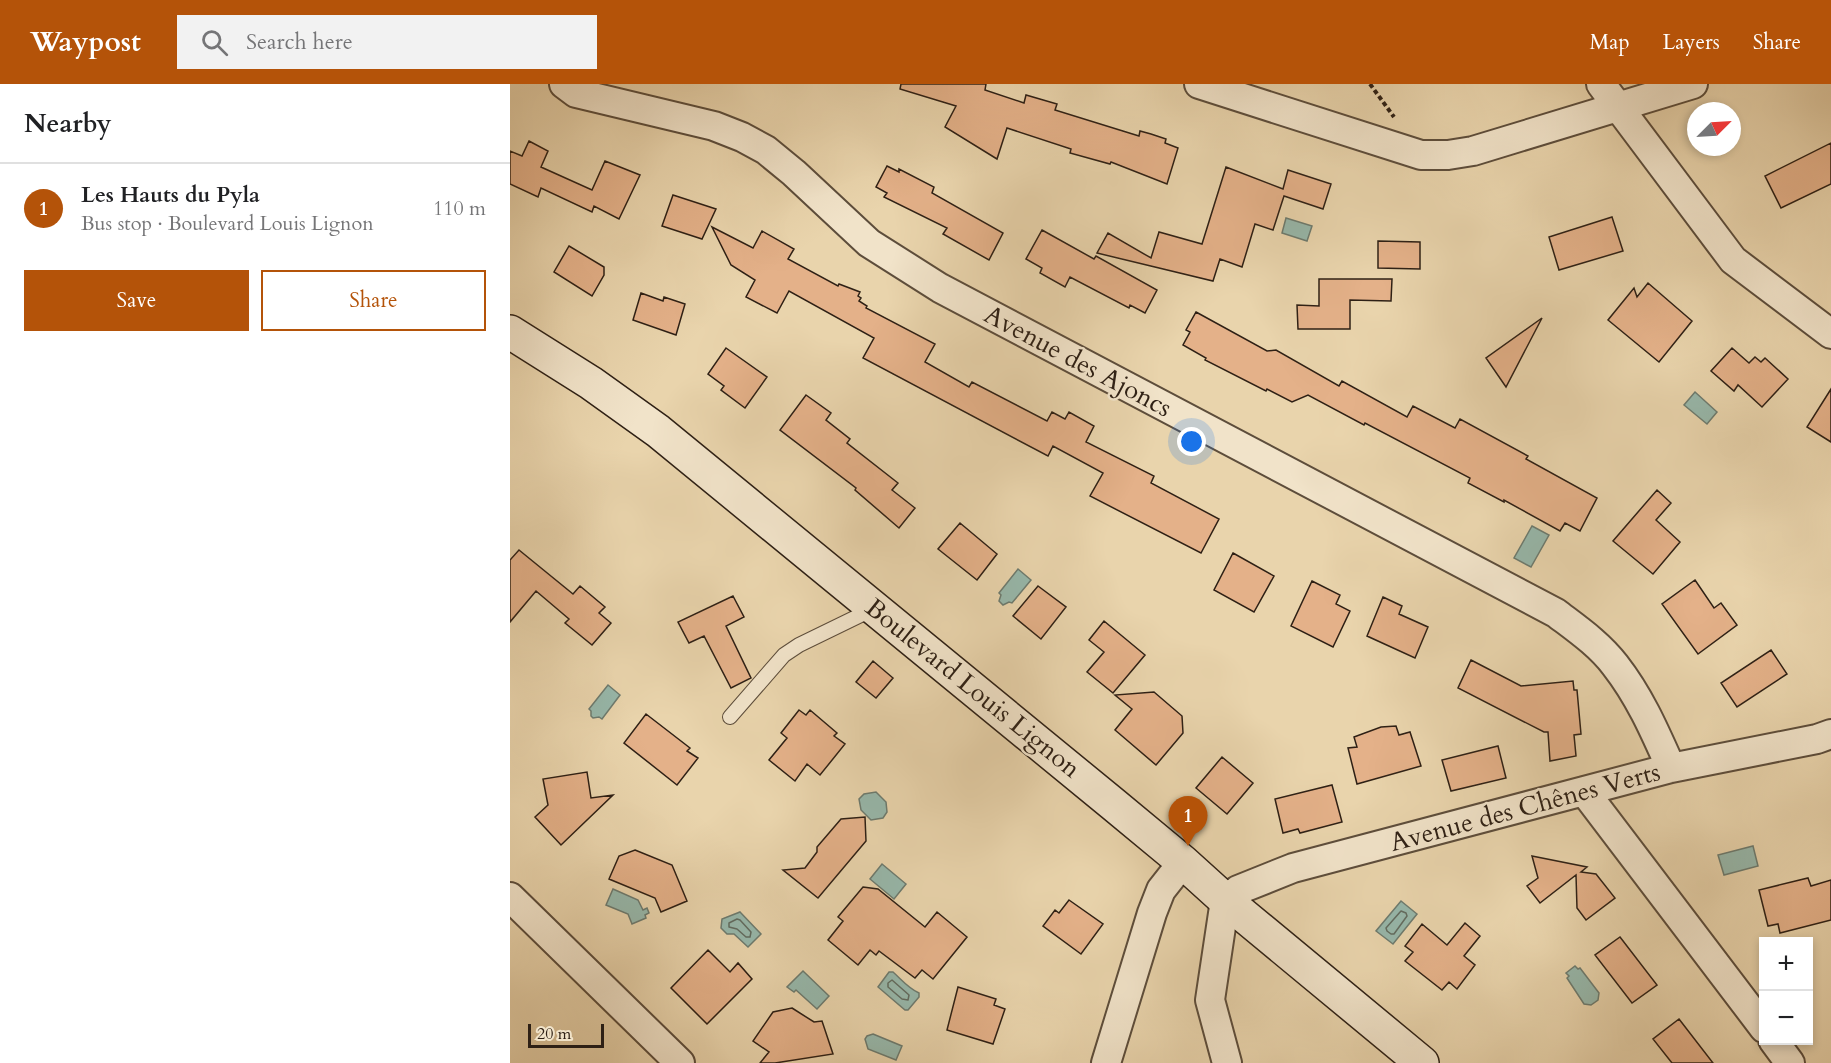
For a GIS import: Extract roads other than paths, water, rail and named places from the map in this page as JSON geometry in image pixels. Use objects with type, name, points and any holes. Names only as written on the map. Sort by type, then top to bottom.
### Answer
[{"type":"main road","name":"Boulevard Louis Lignon","points":[[510,332],[591,384],[657,431],[1183,862],[1225,900],[1422,1063]]},
{"type":"street","name":"Avenue des Ajoncs","points":[[564,84],[576,93],[714,126],[742,137],[766,150],[794,173],[869,243],[940,288],[1556,613],[1592,640],[1615,664],[1642,703],[1671,768]]},
{"type":"street","points":[[1199,84],[1421,155],[1448,155],[1473,151],[1693,84]]},
{"type":"street","points":[[1601,84],[1732,260],[1831,334]]},
{"type":"street","name":"Avenue des Chênes Verts","points":[[1225,900],[1238,890],[1293,868],[1671,768],[1817,739],[1831,734]]},
{"type":"street","points":[[1584,791],[1759,1021]]},
{"type":"street","points":[[1106,1063],[1152,913],[1161,890],[1183,862]]},
{"type":"street","points":[[510,897],[680,1063]]},
{"type":"street","points":[[1225,900],[1210,1000],[1227,1063]]},
{"type":"street","points":[[1776,1045],[1790,1063]]},
{"type":"lane","points":[[730,717],[784,655],[799,645],[875,608]]},
{"type":"water","points":[[1286,218],[1312,226],[1307,241],[1282,233]]},
{"type":"water","points":[[1695,392],[1717,412],[1707,424],[1684,405]]},
{"type":"water","points":[[1532,526],[1549,535],[1531,567],[1514,558]]},
{"type":"water","points":[[1018,569],[1031,580],[1012,603],[1003,605],[999,601],[1001,595],[999,593]]},
{"type":"water","points":[[608,685],[620,695],[602,719],[593,718],[589,709]]},
{"type":"water","points":[[876,792],[886,802],[887,812],[883,818],[871,820],[861,810],[859,799],[864,794]]},
{"type":"water","points":[[1753,846],[1758,866],[1724,875],[1718,855]]},
{"type":"water","points":[[882,864],[906,884],[894,899],[870,879]]},
{"type":"water","points":[[613,889],[638,900],[643,910],[647,908],[649,913],[645,915],[646,918],[632,924],[628,914],[606,905]]},
{"type":"water","points":[[1401,901],[1417,914],[1393,944],[1376,931]]},
{"type":"water","points":[[740,912],[761,934],[748,947],[734,934],[727,934],[721,928],[722,919]]},
{"type":"water","points":[[1575,966],[1580,968],[1599,993],[1598,1000],[1591,1005],[1584,1004],[1567,978],[1569,976],[1566,973]]},
{"type":"water","points":[[803,971],[829,996],[817,1009],[796,990],[794,992],[787,987]]},
{"type":"water","points":[[889,972],[893,972],[919,993],[919,997],[908,1010],[905,1010],[878,987]]},
{"type":"water","points":[[873,1034],[902,1046],[896,1060],[868,1049],[865,1039]]},
{"type":"place","name":"Les Hauts du Pyla","points":[[1188,846]]}]
